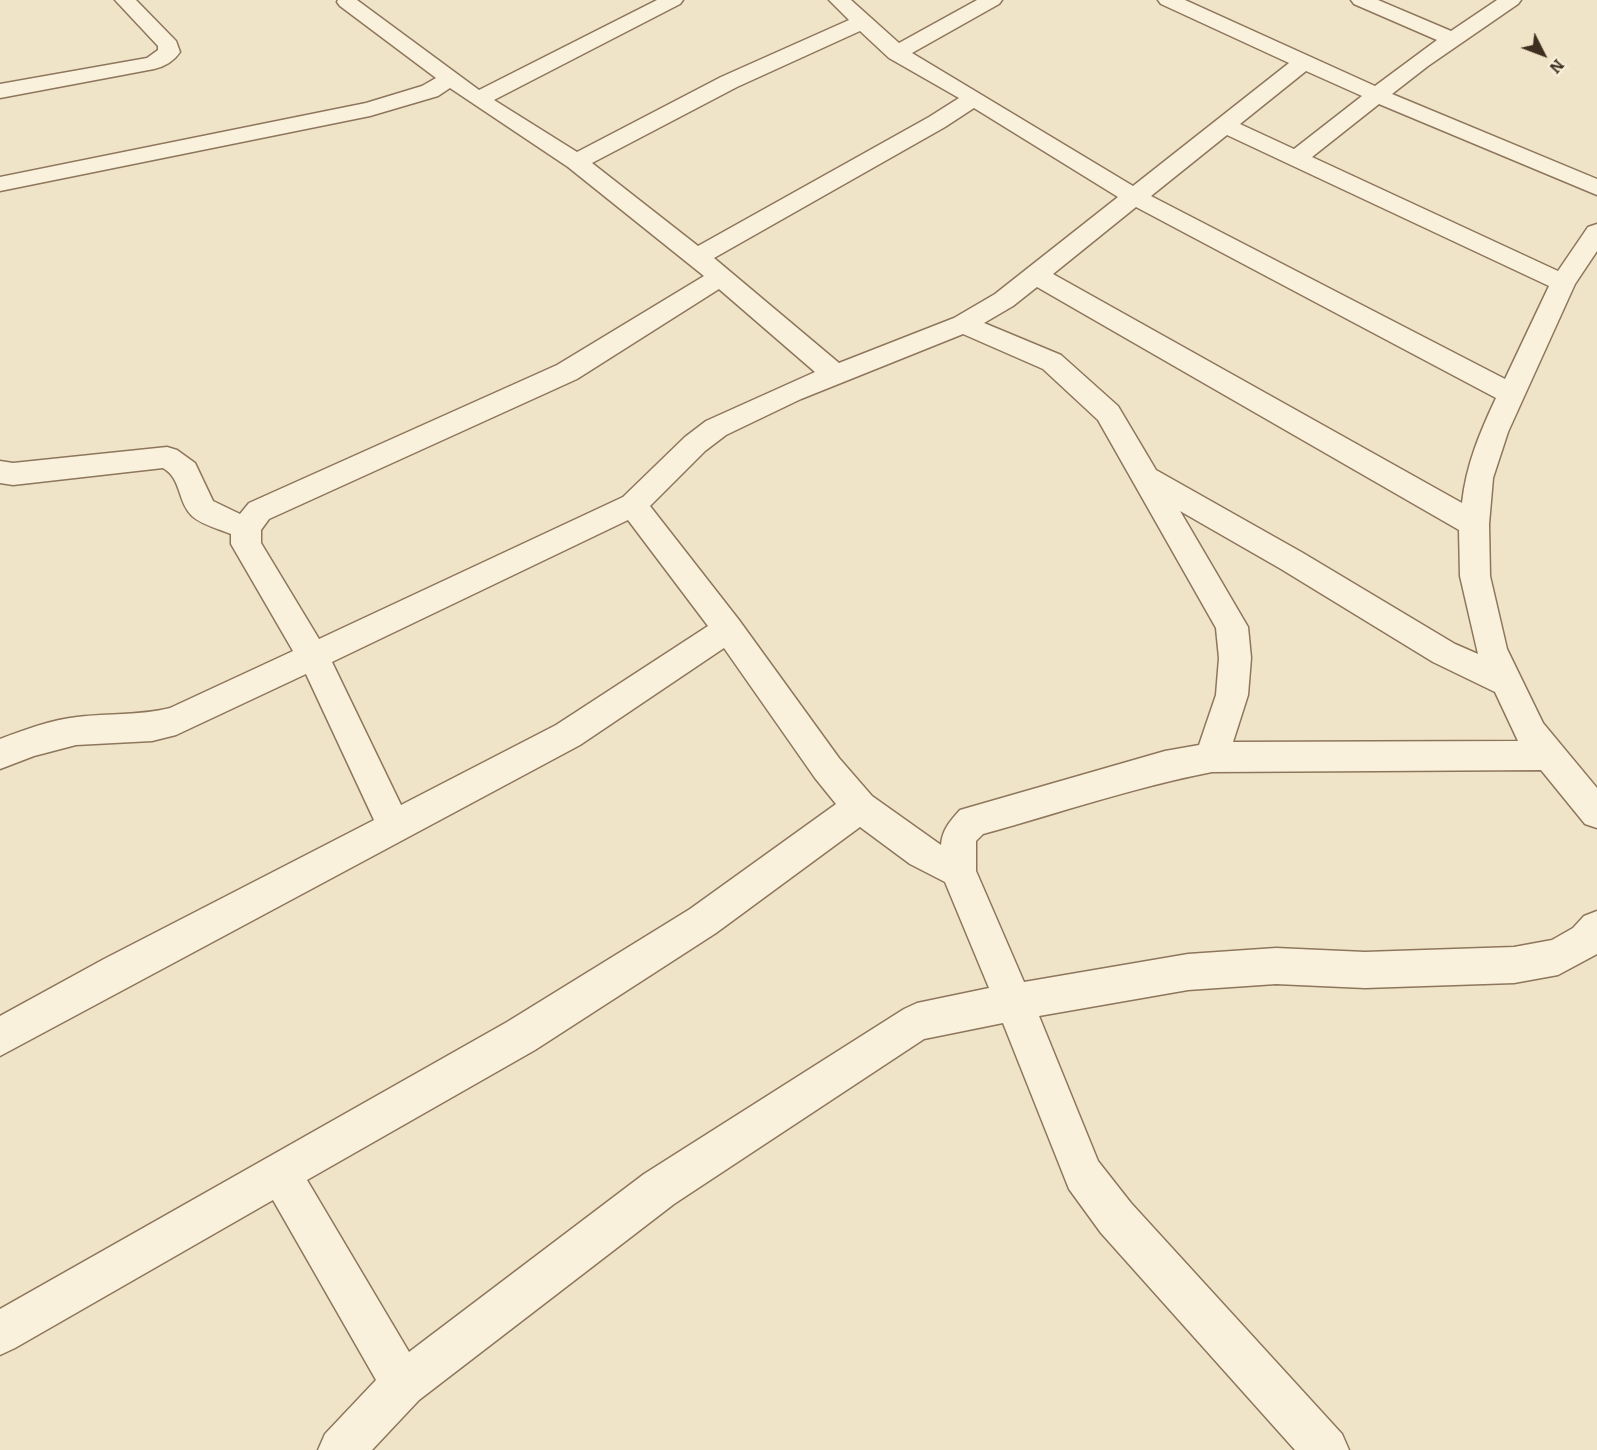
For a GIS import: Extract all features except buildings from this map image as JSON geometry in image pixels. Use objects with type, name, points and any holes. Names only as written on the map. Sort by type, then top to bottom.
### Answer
[{"type":"street","points":[[3,86],[154,63],[165,57],[169,52],[169,45],[160,33],[124,0]]},
{"type":"street","points":[[478,99],[673,0]]},
{"type":"street","points":[[839,0],[897,53],[1135,197],[1512,394]]},
{"type":"street","points":[[897,53],[992,0]]},
{"type":"street","points":[[1168,0],[1377,95],[1597,188]]},
{"type":"street","points":[[1361,0],[1452,39]]},
{"type":"street","points":[[1296,159],[1452,39],[1510,0]]},
{"type":"street","points":[[347,2],[478,99],[576,162],[697,257],[836,375]]},
{"type":"street","points":[[576,162],[729,82],[862,22]]},
{"type":"street","points":[[0,754],[31,742],[76,731],[152,727],[176,721],[633,505],[695,444],[716,428],[791,392],[963,324],[1004,300],[1304,62]]},
{"type":"street","points":[[0,184],[370,109],[430,91],[450,79]]},
{"type":"street","points":[[697,257],[937,122],[974,98]]},
{"type":"street","points":[[1224,125],[1563,283]]},
{"type":"street","points":[[1597,232],[1563,283],[1494,432],[1479,478],[1474,524],[1475,576],[1491,649],[1531,733],[1597,813]]},
{"type":"street","points":[[1036,276],[1474,524]]},
{"type":"street","points":[[394,826],[313,656],[246,544],[246,528],[259,511],[567,372],[721,277]]},
{"type":"street","points":[[963,324],[1052,362],[1076,381],[1108,413],[1233,627],[1235,658],[1232,694],[1212,757]]},
{"type":"street","points":[[0,472],[13,474],[167,457],[180,463],[191,476],[196,498],[203,509],[246,528]]},
{"type":"street","points":[[1146,478],[1292,561],[1444,653],[1506,682]]},
{"type":"street","points":[[633,505],[728,629],[827,768],[860,807],[922,853],[958,871]]},
{"type":"street","points":[[0,1037],[117,972],[568,735],[728,629]]},
{"type":"street","points":[[1326,1450],[1116,1218],[1083,1175],[1057,1116],[1014,1002],[958,871],[959,836],[972,821],[1119,781],[1165,765],[1212,757],[1549,755]]},
{"type":"street","points":[[0,1333],[542,1024],[703,921],[860,807]]},
{"type":"street","points":[[341,1450],[403,1384],[659,1189],[917,1023],[1014,1002],[1188,972],[1276,966],[1365,970],[1514,965],[1558,957],[1586,940],[1597,928]]},
{"type":"street","points":[[281,1174],[403,1384]]}]
